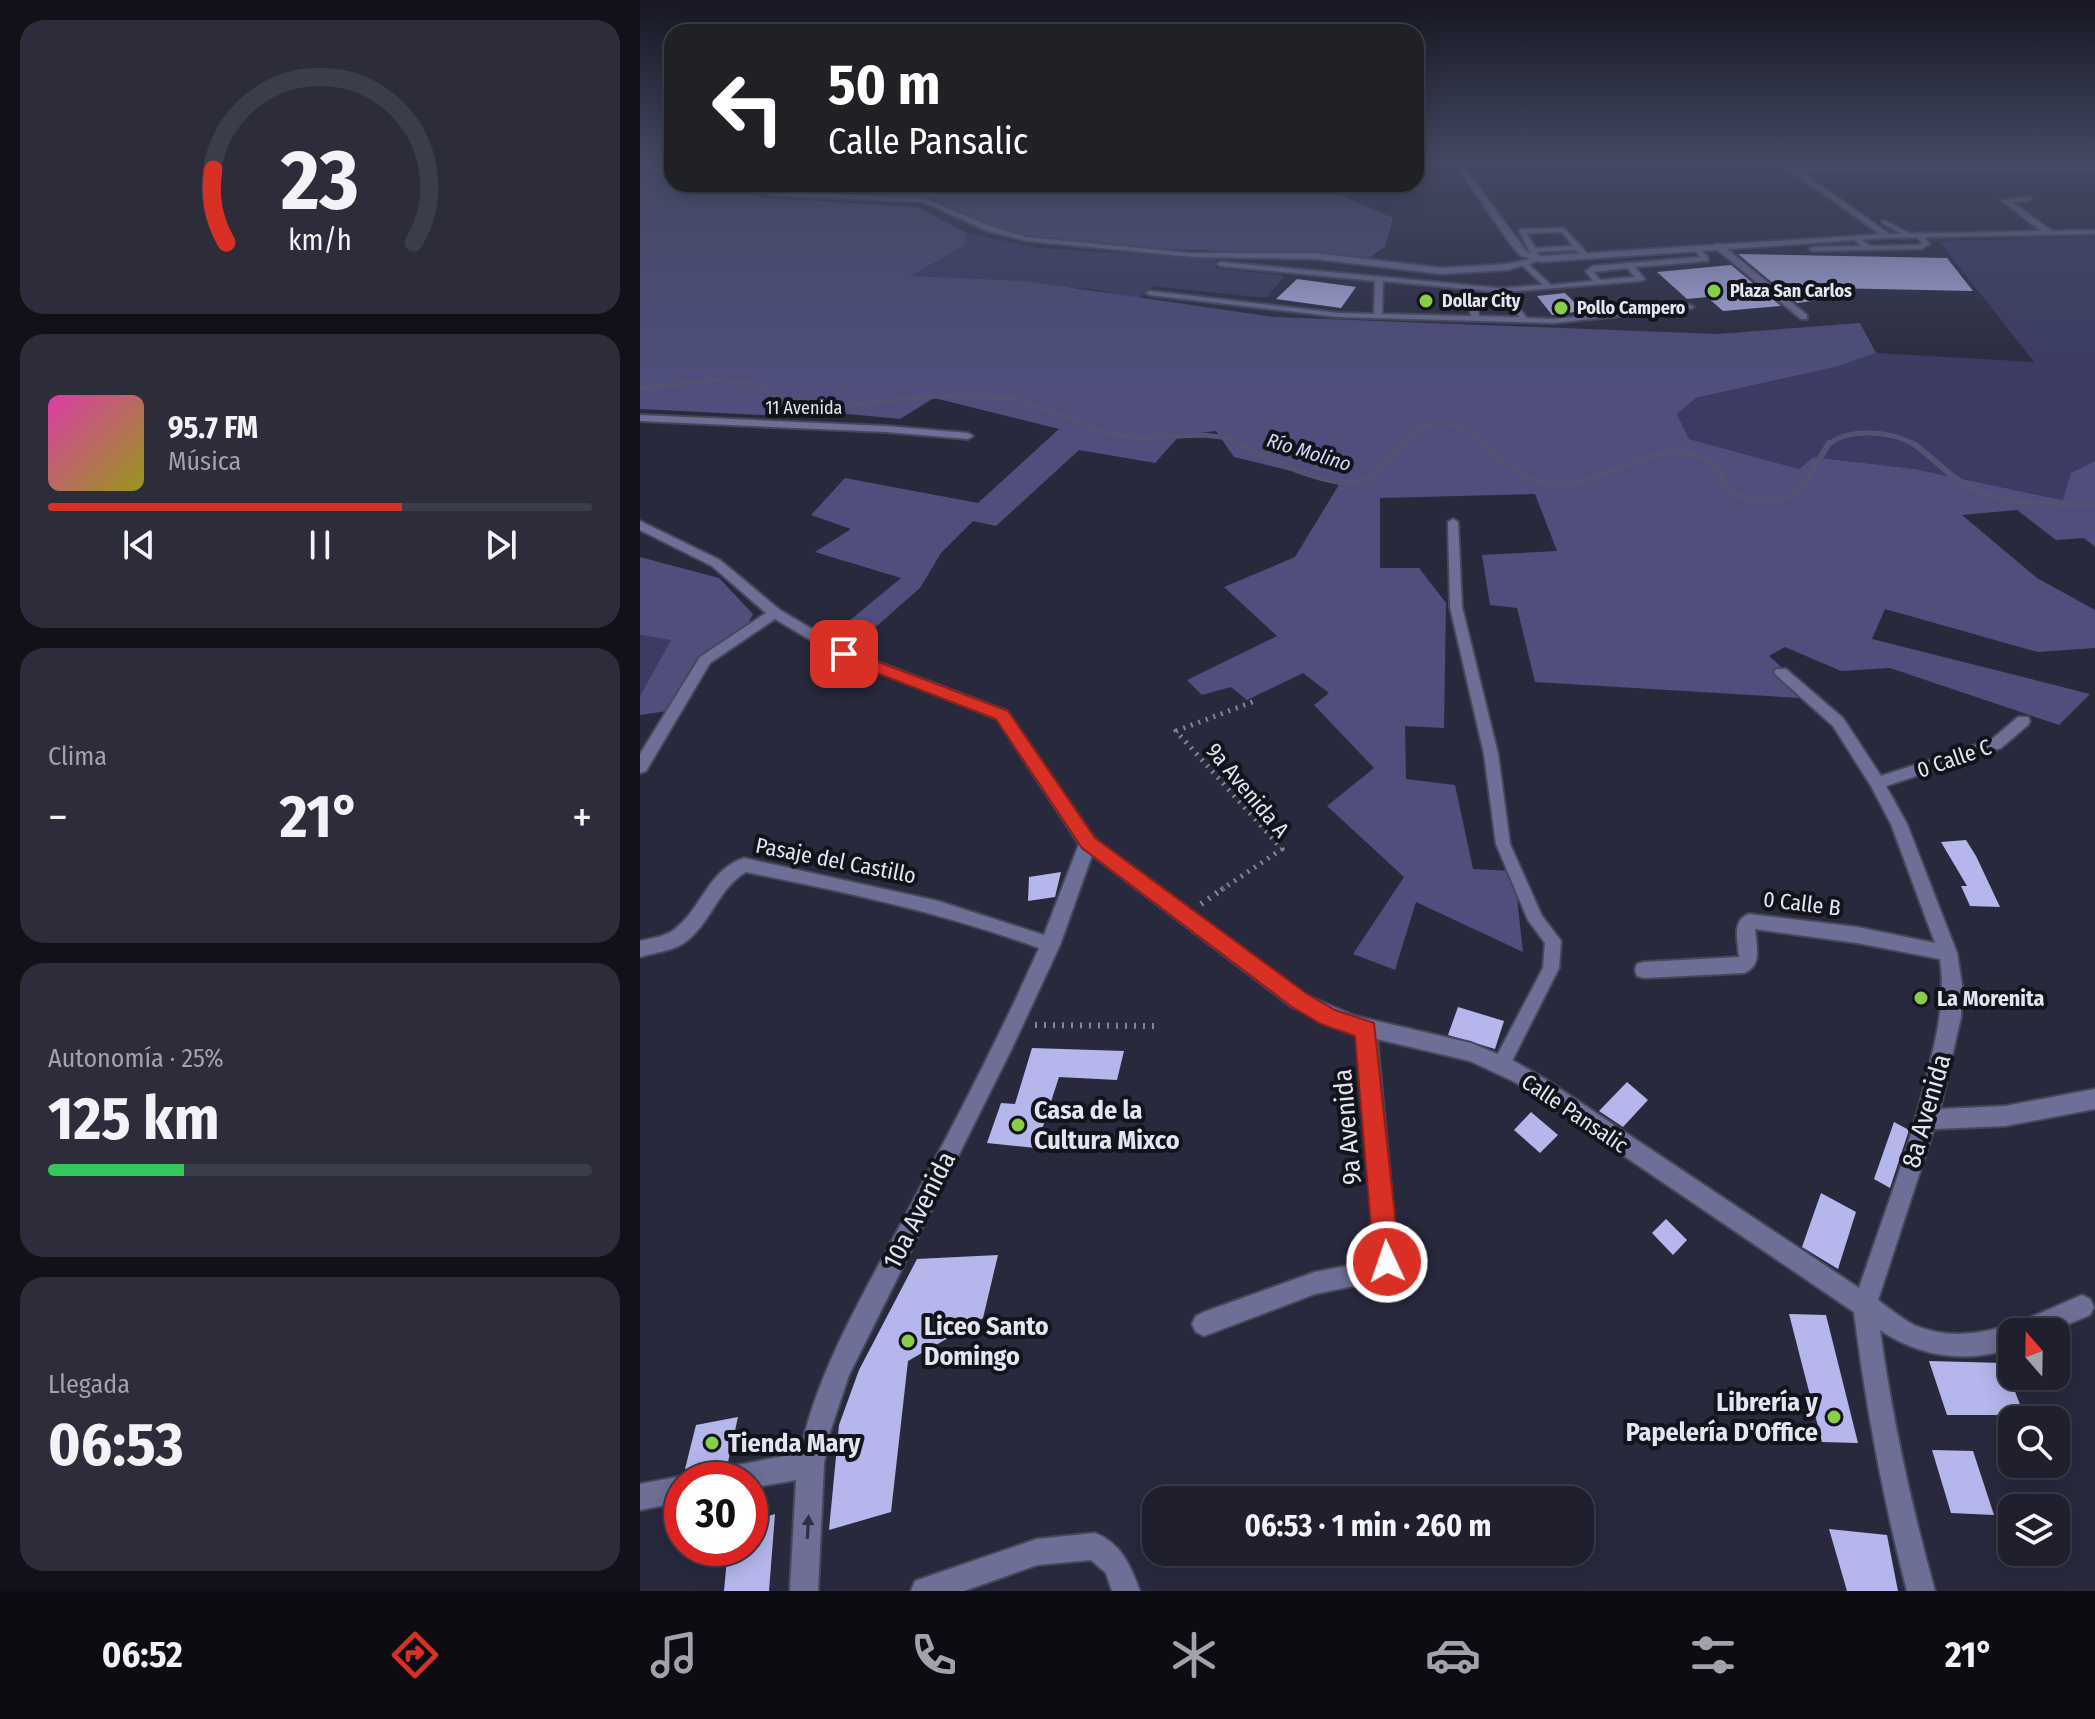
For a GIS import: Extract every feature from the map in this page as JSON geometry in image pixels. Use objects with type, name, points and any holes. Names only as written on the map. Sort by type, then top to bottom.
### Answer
[{"type":"street","points":[[1013,235],[1192,255],[1316,256],[1441,271],[1525,263],[1537,256]]},
{"type":"street","points":[[1509,235],[1524,254],[1537,256],[1903,235]]},
{"type":"street","name":"11 Avenida","points":[[640,418],[792,427],[863,426],[968,436]]},
{"type":"street","name":"Calle Pansalic","points":[[640,525],[716,563],[775,613],[844,654],[1002,715],[1088,843],[1187,913],[1299,1001],[1329,1017],[1366,1030],[1456,1048],[1501,1065],[1546,1089],[1745,1227],[1909,1335],[1951,1347],[1987,1346],[1998,1342]]},
{"type":"street","points":[[640,767],[705,660],[775,613]]},
{"type":"street","name":"8a Avenida","points":[[1781,672],[1838,722],[1877,783],[1899,824],[1948,953],[1953,985],[1951,1017],[1927,1119],[1865,1304],[1888,1448],[1921,1591]]},
{"type":"street","name":"0 Calle C","points":[[1877,783],[1996,744],[2023,721]]},
{"type":"street","name":"10a Avenida","points":[[804,1591],[811,1464],[827,1403],[851,1343],[1014,1025],[1051,945],[1088,843]]},
{"type":"street","name":"Pasaje del Castillo","points":[[640,949],[671,942],[685,931],[715,885],[729,872],[744,865],[924,902],[987,920],[1051,945]]},
{"type":"street","name":"0 Calle B","points":[[1644,970],[1744,965],[1748,962],[1746,924],[1749,921],[1857,935],[1948,953]]},
{"type":"street","name":"9a Avenida","points":[[1204,1324],[1315,1283],[1379,1271],[1387,1262],[1366,1030]]},
{"type":"street","points":[[1927,1119],[2005,1116],[2095,1099]]},
{"type":"street","points":[[2055,1318],[2082,1307]]},
{"type":"street","points":[[768,1472],[811,1464]]},
{"type":"street","points":[[640,1497],[664,1492]]},
{"type":"street","points":[[925,1591],[1037,1552],[1095,1546],[1116,1564],[1126,1591]]},
{"type":"lane","points":[[1525,235],[1537,256],[1581,252]]},
{"type":"lane","points":[[1566,235],[1581,252]]},
{"type":"lane","points":[[1813,249],[1921,247],[1926,244],[1920,235]]},
{"type":"lane","points":[[1855,238],[1869,248]]},
{"type":"lane","points":[[1718,246],[1804,317]]},
{"type":"lane","points":[[1597,282],[1590,271],[1705,259],[1697,248]]},
{"type":"lane","points":[[1342,274],[1354,260]]},
{"type":"lane","points":[[1525,263],[1549,287]]},
{"type":"lane","points":[[1221,264],[1500,290],[1597,282],[1608,284],[1641,279],[1629,265]]},
{"type":"lane","points":[[1378,316],[1379,279]]},
{"type":"lane","points":[[1500,290],[1525,320]]},
{"type":"lane","points":[[1150,293],[1378,316],[1553,321],[1690,307]]},
{"type":"lane","points":[[1472,301],[1476,319]]},
{"type":"lane","points":[[1453,522],[1456,607],[1491,754],[1503,844],[1536,920],[1553,941],[1551,968],[1501,1065]]},
{"type":"path","name":"9a Avenida A","points":[[1187,913],[1282,849],[1176,731],[1255,701]]},
{"type":"path","points":[[1014,1025],[1157,1026]]},
{"type":"shaded area","points":[[640,235],[966,235],[964,246],[910,276],[1025,281],[1274,317],[1717,334],[1860,323],[1876,353],[1839,366],[1696,398],[1677,414],[1689,439],[1799,469],[1813,457],[1915,469],[2063,500],[2071,473],[2095,461],[2095,547],[2084,538],[2056,540],[2017,510],[1962,515],[2037,578],[2095,610],[2095,648],[2038,652],[1885,609],[1872,639],[2090,694],[2059,725],[1890,668],[1841,671],[1785,647],[1769,656],[1817,699],[1535,682],[1517,608],[1490,605],[1482,555],[1557,551],[1535,494],[1380,498],[1380,568],[1419,568],[1446,603],[1444,728],[1405,726],[1406,779],[1455,785],[1473,869],[1514,871],[1523,952],[1416,902],[1395,970],[1353,954],[1404,877],[1327,806],[1374,768],[1314,705],[1329,693],[1303,673],[1247,700],[1231,687],[1202,695],[1187,680],[1277,636],[1224,587],[1295,557],[1340,483],[1234,457],[1216,431],[1180,435],[1155,463],[1079,450],[996,526],[973,521],[941,553],[920,588],[846,653],[832,635],[901,578],[815,552],[851,529],[811,515],[845,478],[978,503],[1059,429],[934,398],[900,419],[827,412],[763,415],[640,409]]},
{"type":"shaded area","points":[[966,235],[977,235],[1041,248],[1217,259],[1215,268],[1285,276],[1266,298],[1153,286],[1138,299],[1092,289],[908,276],[964,247]]},
{"type":"shaded area","points":[[1012,235],[1388,235],[1385,247],[1367,259],[1331,254],[1104,247]]},
{"type":"shaded area","points":[[2095,237],[2095,461],[2064,500],[1915,469],[1813,457],[1799,469],[1689,439],[1677,414],[1696,398],[1839,366],[1876,353],[2034,362],[1939,241]]},
{"type":"shaded area","points":[[640,557],[719,578],[753,614],[745,630],[710,664],[674,710],[640,715],[640,696],[671,640],[640,635]]},
{"type":"shaded area","points":[[640,635],[672,639],[640,696]]},
{"type":"building","points":[[1738,254],[1947,258],[1973,291],[1828,288],[1842,297],[1797,303]]},
{"type":"building","points":[[1731,265],[1781,306],[1723,311],[1707,297],[1687,299],[1657,272]]},
{"type":"building","points":[[1297,279],[1356,287],[1341,308],[1276,299]]},
{"type":"building","points":[[1565,293],[1583,311],[1552,315],[1537,296]]},
{"type":"building","points":[[1966,840],[2000,907],[1970,906],[1961,886],[1967,886],[1941,842]]},
{"type":"building","points":[[1061,872],[1055,897],[1028,901],[1029,877]]},
{"type":"building","points":[[1458,1007],[1504,1021],[1495,1049],[1448,1035]]},
{"type":"building","points":[[1032,1048],[1124,1051],[1117,1080],[1059,1077],[1036,1148],[987,1143],[1001,1103],[1015,1104]]},
{"type":"building","points":[[1627,1082],[1648,1100],[1623,1127],[1599,1111]]},
{"type":"building","points":[[1531,1112],[1558,1135],[1540,1153],[1514,1130]]},
{"type":"building","points":[[1894,1122],[1909,1130],[1890,1188],[1874,1179]]},
{"type":"building","points":[[1821,1193],[1856,1212],[1838,1269],[1802,1247]]},
{"type":"building","points":[[1666,1219],[1687,1240],[1673,1255],[1652,1233]]},
{"type":"building","name":"Liceo Santo Domingo","points":[[998,1255],[983,1318],[908,1361],[891,1512],[829,1530],[839,1425],[859,1370],[917,1259]]},
{"type":"building","points":[[1789,1314],[1826,1315],[1858,1443],[1822,1442]]},
{"type":"building","points":[[1929,1361],[1998,1363],[1998,1390],[2014,1390],[2021,1406],[1998,1406],[1998,1415],[1947,1415]]},
{"type":"building","name":"Tienda Mary","points":[[738,1417],[728,1462],[687,1462],[696,1425]]},
{"type":"building","points":[[1932,1450],[1973,1451],[1994,1515],[1951,1513]]},
{"type":"building","points":[[775,1514],[769,1591],[724,1591],[726,1566],[768,1566],[768,1516]]},
{"type":"building","points":[[1829,1529],[1887,1535],[1898,1591],[1847,1591]]},
{"type":"waterway","name":"Río Molino","points":[[640,388],[718,380],[752,384],[787,400],[850,405],[935,396],[1015,398],[1108,433],[1135,438],[1203,435],[1231,438],[1239,443]]},
{"type":"waterway","name":"Río Molino","points":[[1402,444],[1422,429],[1443,424],[1464,429],[1486,445]]},
{"type":"waterway","name":"Río Molino","points":[[1828,445],[1847,435],[1859,433],[1883,434],[1914,445]]},
{"type":"waterway","name":"Río Molino","points":[[1239,443],[1299,471],[1351,483],[1374,474],[1402,444]]},
{"type":"waterway","name":"Río Molino","points":[[1484,443],[1523,475],[1538,482],[1562,485],[1585,480],[1653,455],[1676,452],[1698,456],[1720,469],[1723,473],[1721,483],[1730,491],[1759,501],[1800,492],[1829,443]]},
{"type":"waterway","name":"Río Molino","points":[[1914,445],[1961,482],[1993,496],[2026,502],[2095,505]]},
{"type":"place","name":"Plaza San Carlos","points":[[1714,291]]},
{"type":"place","name":"Dollar City","points":[[1426,301]]},
{"type":"place","name":"Pollo Campero","points":[[1561,308]]},
{"type":"place","name":"La Morenita","points":[[1921,998]]},
{"type":"place","name":"Casa de la Cultura Mixco","points":[[1018,1125]]},
{"type":"place","name":"Liceo Santo Domingo","points":[[908,1341]]},
{"type":"place","name":"Librería y Papelería D'Office","points":[[1834,1417]]},
{"type":"place","name":"Tienda Mary","points":[[712,1443]]},
{"type":"route","points":[[844,654],[988,707],[1002,715],[1088,843],[1187,913],[1299,1001],[1329,1017],[1366,1030],[1387,1262]]}]
